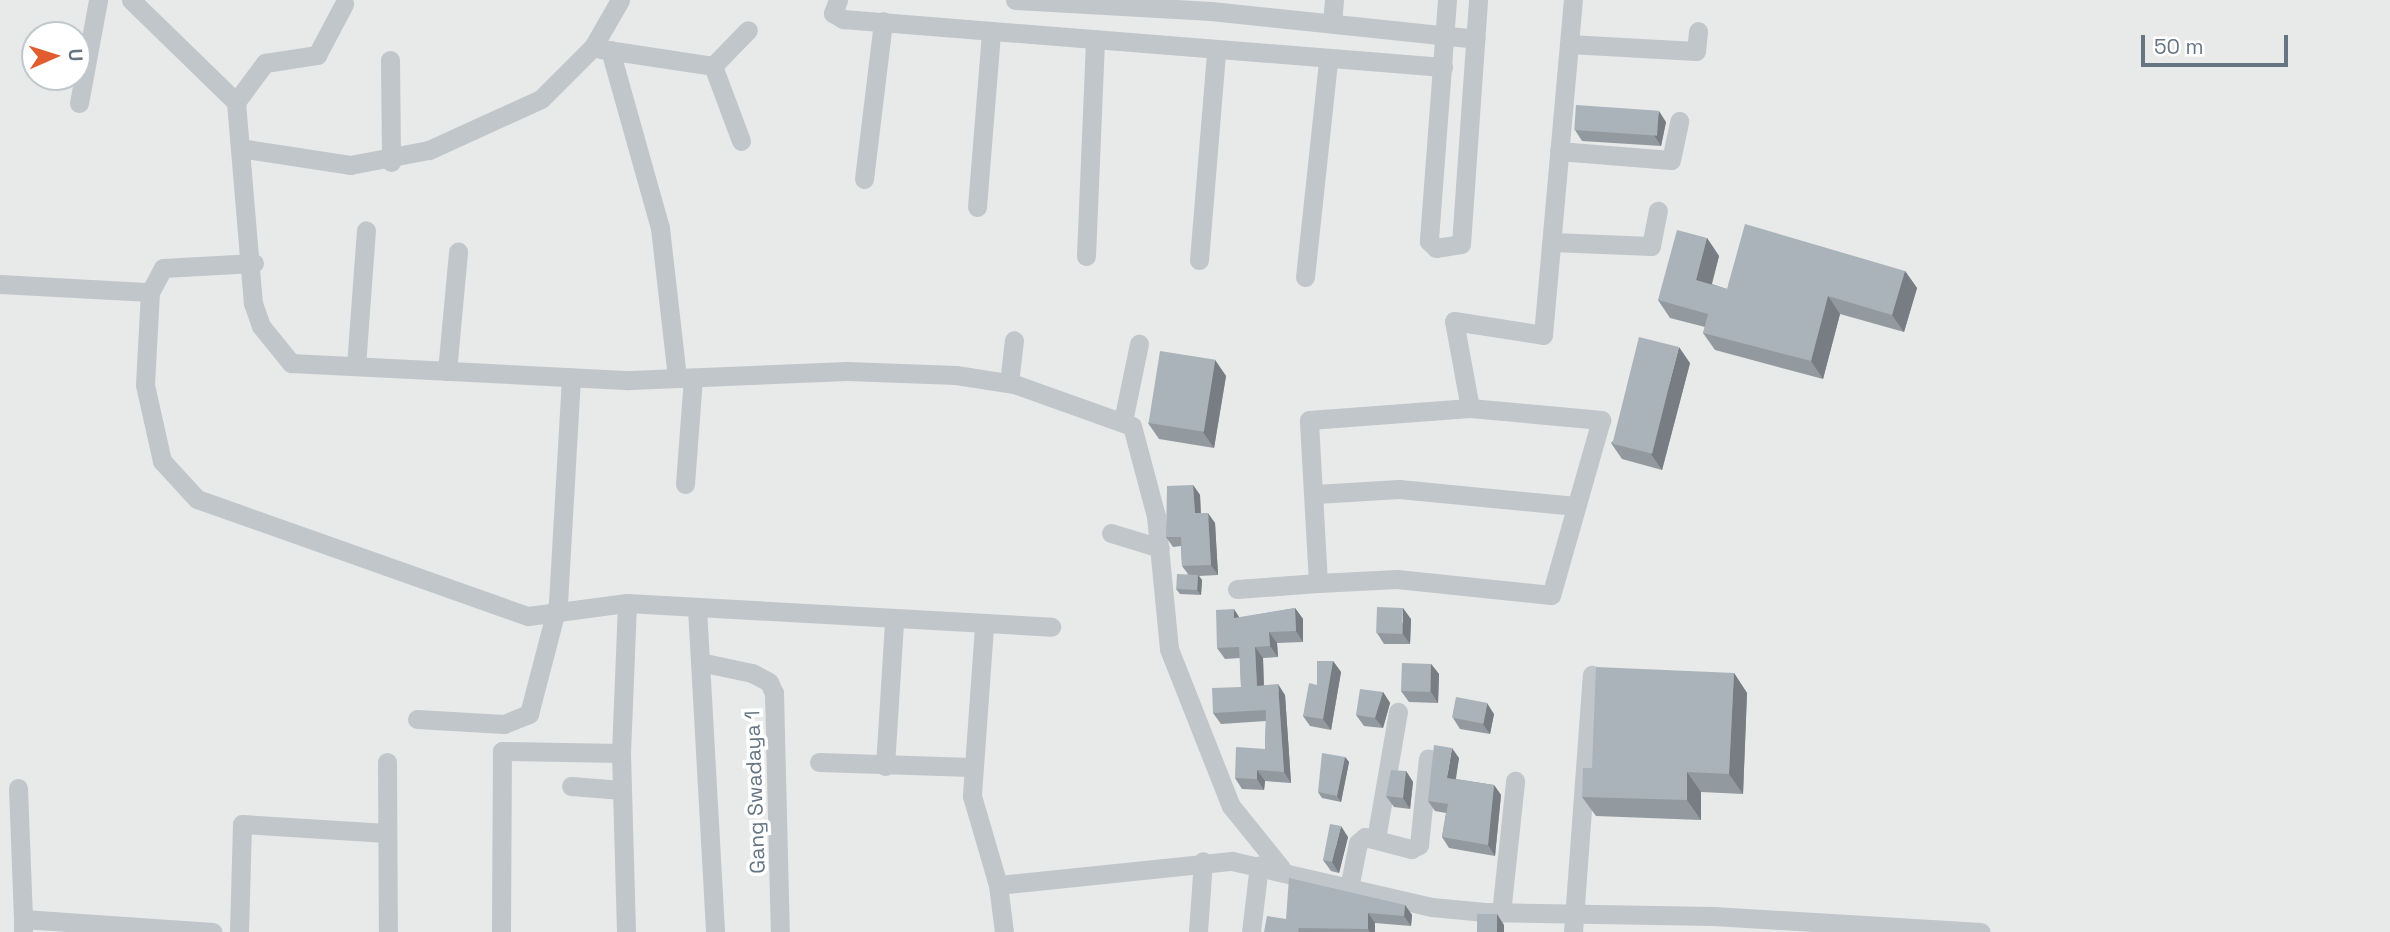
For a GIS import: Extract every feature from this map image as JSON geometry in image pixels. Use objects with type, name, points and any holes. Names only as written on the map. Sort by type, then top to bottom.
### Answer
[{"type":"street","points":[[79,103],[98,0]]},
{"type":"street","points":[[131,0],[236,102],[254,263],[257,317],[285,358],[299,364],[571,377],[685,378],[881,371],[1009,383],[1123,421],[1137,434],[1146,460],[1160,548],[1169,649],[1231,806],[1281,868]]},
{"type":"street","points":[[240,148],[350,165],[391,162],[541,99],[601,49],[620,0]]},
{"type":"street","points":[[838,0],[832,6],[836,18],[1216,52],[1443,67]]},
{"type":"street","points":[[1015,0],[1212,6],[1476,39]]},
{"type":"street","points":[[1332,23],[1334,0]]},
{"type":"street","points":[[1447,0],[1429,241],[1436,248],[1459,248],[1478,0]]},
{"type":"street","points":[[1470,408],[1454,321],[1543,335],[1573,0]]},
{"type":"street","points":[[236,102],[265,63],[311,60],[344,4]]},
{"type":"street","points":[[864,179],[883,21]]},
{"type":"street","points":[[713,66],[748,30]]},
{"type":"street","points":[[1569,44],[1696,51],[1698,31]]},
{"type":"street","points":[[977,206],[991,32]]},
{"type":"street","points":[[1086,256],[1095,42]]},
{"type":"street","points":[[601,49],[713,66]]},
{"type":"street","points":[[601,49],[660,228],[690,421],[685,484]]},
{"type":"street","points":[[1199,260],[1216,52]]},
{"type":"street","points":[[390,60],[391,162]]},
{"type":"street","points":[[1305,277],[1328,61]]},
{"type":"street","points":[[713,66],[741,141]]},
{"type":"street","points":[[1559,151],[1671,160],[1679,121]]},
{"type":"street","points":[[1552,242],[1651,246],[1658,211]]},
{"type":"street","points":[[356,366],[366,230]]},
{"type":"street","points":[[447,371],[458,252]]},
{"type":"street","points":[[254,263],[163,268],[150,292],[143,332],[145,385],[162,461],[184,491],[517,614],[557,607],[627,603],[894,622],[984,627],[1051,627]]},
{"type":"street","points":[[0,284],[150,292]]},
{"type":"street","points":[[1009,383],[1014,340]]},
{"type":"street","points":[[1123,421],[1139,344]]},
{"type":"street","points":[[418,719],[523,720],[557,607],[556,582],[571,377]]},
{"type":"street","points":[[1237,589],[1397,579],[1551,595],[1601,420],[1470,408],[1309,420],[1318,583]]},
{"type":"street","points":[[1315,494],[1399,489],[1576,506]]},
{"type":"street","points":[[1111,533],[1160,548]]},
{"type":"street","points":[[626,932],[621,752],[627,603]]},
{"type":"street","points":[[697,608],[715,932]]},
{"type":"street","points":[[885,766],[894,622]]},
{"type":"street","points":[[984,627],[971,766],[975,816],[998,885],[1004,932]]},
{"type":"street","name":"Gang Swadaya 1","points":[[701,662],[752,673],[769,682],[774,693],[780,932]]},
{"type":"street","points":[[1574,923],[1592,675]]},
{"type":"street","points":[[1376,839],[1398,712]]},
{"type":"street","points":[[501,932],[502,751],[621,752]]},
{"type":"street","points":[[1349,888],[1358,843],[1376,839],[1417,849],[1428,758]]},
{"type":"street","points":[[387,762],[388,932]]},
{"type":"street","points":[[819,762],[885,766],[971,766]]},
{"type":"street","points":[[1501,913],[1515,782]]},
{"type":"street","points":[[571,786],[622,790]]},
{"type":"street","points":[[18,788],[23,926],[213,932]]},
{"type":"street","points":[[239,932],[242,824],[387,833]]},
{"type":"street","points":[[998,885],[1203,861],[1281,868],[1349,888],[1432,907],[1574,923],[1981,932]]},
{"type":"street","points":[[1198,932],[1203,861]]},
{"type":"street","points":[[1251,932],[1259,865]]},
{"type":"shaded area","points":[[0,0],[2390,0],[2390,932],[0,932]]},
{"type":"building","points":[[1576,105],[1659,111],[1657,136],[1574,130]]},
{"type":"building","points":[[1745,224],[1905,271],[1892,315],[1828,296],[1811,361],[1703,333],[1708,314],[1658,300],[1677,230],[1707,238],[1696,280],[1727,289]]},
{"type":"building","points":[[1639,337],[1679,347],[1652,454],[1612,444]]},
{"type":"building","points":[[1160,351],[1215,360],[1204,432],[1149,423]]},
{"type":"building","points":[[1193,485],[1195,513],[1208,513],[1211,565],[1182,566],[1181,537],[1166,537],[1167,486]]},
{"type":"building","points":[[1177,574],[1198,575],[1197,590],[1176,589]]},
{"type":"building","points":[[1377,607],[1403,608],[1402,634],[1376,633]]},
{"type":"building","points":[[1295,608],[1296,631],[1269,632],[1270,646],[1255,647],[1257,686],[1278,684],[1284,772],[1257,770],[1257,779],[1235,778],[1236,747],[1265,749],[1266,710],[1213,713],[1212,688],[1241,687],[1239,647],[1217,648],[1216,610],[1234,609],[1234,618]]},
{"type":"building","points":[[1317,661],[1333,661],[1323,719],[1303,716],[1309,683],[1317,685]]},
{"type":"building","points":[[1402,663],[1431,664],[1430,692],[1401,691]]},
{"type":"building","points":[[1596,667],[1734,673],[1729,774],[1687,772],[1687,800],[1582,797],[1583,768],[1592,768]]},
{"type":"building","points":[[1360,689],[1383,692],[1375,718],[1356,715]]},
{"type":"building","points":[[1456,697],[1487,703],[1483,724],[1452,718]]},
{"type":"building","points":[[1434,745],[1452,748],[1447,778],[1494,785],[1488,845],[1442,837],[1448,804],[1428,801]]},
{"type":"building","points":[[1322,753],[1345,757],[1337,796],[1318,792]]},
{"type":"building","points":[[1391,770],[1406,771],[1403,798],[1386,796]]},
{"type":"building","points":[[1330,824],[1341,826],[1332,862],[1323,860]]},
{"type":"building","points":[[1289,878],[1405,905],[1404,916],[1368,913],[1368,929],[1299,928],[1298,932],[1264,932],[1267,916],[1286,919]]},
{"type":"building","points":[[1477,914],[1497,914],[1497,932],[1477,932]]}]
